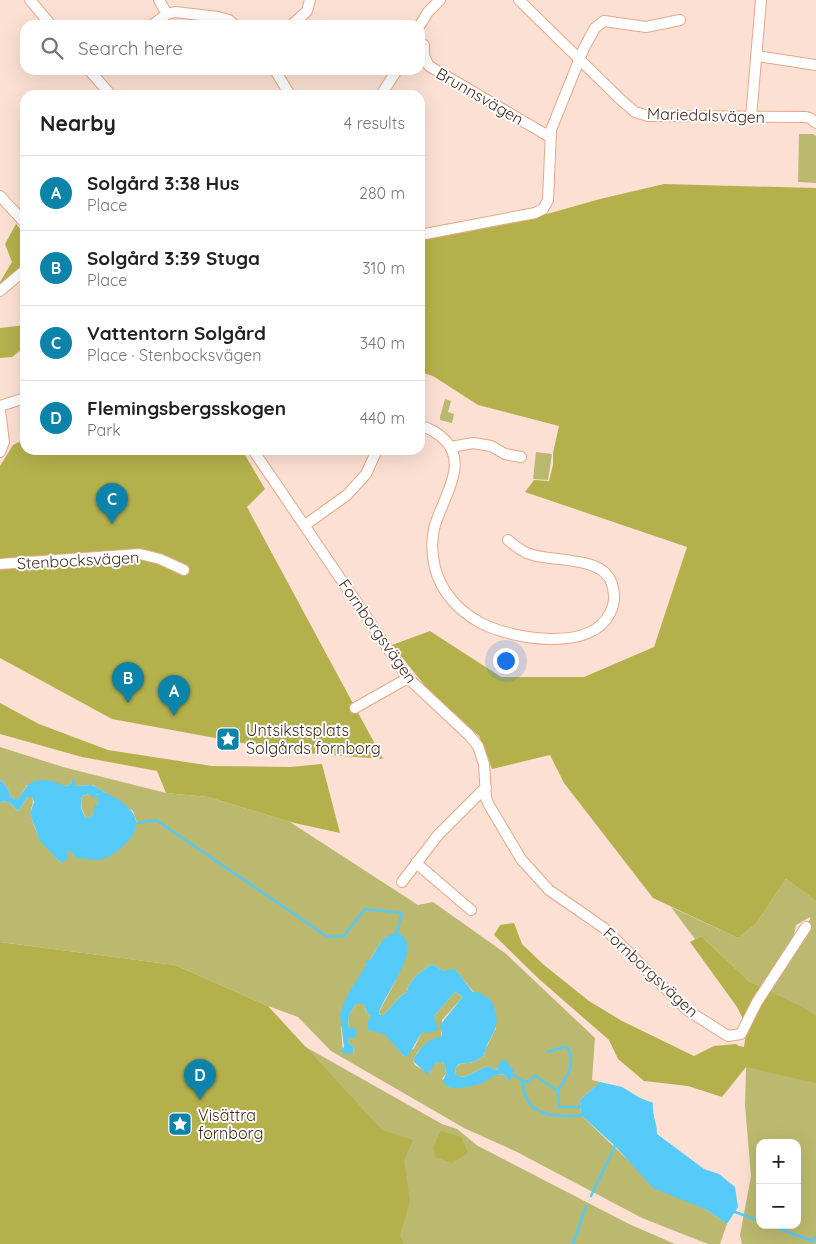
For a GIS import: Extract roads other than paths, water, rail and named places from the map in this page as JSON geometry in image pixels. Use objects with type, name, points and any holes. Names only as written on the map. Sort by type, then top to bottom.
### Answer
[{"type":"street","points":[[30,0],[47,20]]},
{"type":"street","points":[[160,0],[167,14]]},
{"type":"street","points":[[298,20],[307,12],[310,0]]},
{"type":"street","points":[[423,20],[440,0]]},
{"type":"street","name":"Mariedalsvägen","points":[[519,0],[621,100],[641,114],[648,116],[751,118],[806,117],[816,123]]},
{"type":"street","points":[[751,118],[761,0]]},
{"type":"street","points":[[159,20],[167,14],[175,12],[229,20]]},
{"type":"street","points":[[425,234],[536,213],[543,209],[546,206],[549,194],[551,130],[584,48],[595,28],[600,23],[610,21],[646,27],[680,20]]},
{"type":"street","points":[[757,56],[816,65]]},
{"type":"street","name":"Brunnsvägen","points":[[425,58],[429,66],[550,137]]},
{"type":"street","points":[[93,75],[107,90]]},
{"type":"street","points":[[278,75],[287,90]]},
{"type":"street","points":[[384,90],[394,75]]},
{"type":"street","points":[[0,196],[20,218]]},
{"type":"street","points":[[0,291],[20,274]]},
{"type":"street","points":[[0,406],[20,400]]},
{"type":"street","points":[[0,410],[4,442],[0,452]]},
{"type":"street","points":[[425,428],[435,431],[451,447],[454,460],[453,479],[434,528],[433,556],[441,585],[453,602],[461,610],[483,624],[509,633],[541,639],[579,636],[605,622],[613,606],[614,597],[611,582],[607,576],[591,565],[581,562],[527,554],[508,540]]},
{"type":"street","points":[[451,447],[473,443],[491,446],[505,454],[520,457]]},
{"type":"street","name":"Fornborgsvägen","points":[[256,455],[408,678],[469,735],[478,746],[484,764],[486,798],[520,859],[549,890],[604,928],[687,1010],[728,1036],[741,1034],[757,1002],[806,927]]},
{"type":"street","points":[[305,525],[347,495],[366,474],[375,455]]},
{"type":"street","name":"Stenbocksvägen","points":[[0,564],[140,554],[160,559],[184,570]]},
{"type":"street","points":[[355,708],[408,678]]},
{"type":"street","points":[[402,882],[438,835],[486,787]]},
{"type":"street","points":[[416,863],[471,910]]},
{"type":"water","points":[[0,780],[7,787],[10,796],[18,799],[27,786],[35,781],[51,781],[64,786],[70,785],[72,780],[74,780],[76,786],[93,786],[125,805],[135,817],[135,832],[130,840],[121,848],[104,859],[75,858],[71,851],[67,852],[68,859],[61,863],[40,841],[30,814],[34,802],[32,797],[28,797],[18,811],[10,803],[3,801],[0,803]],"holes":[[[89,794],[93,798],[98,795],[97,806],[95,805],[93,814],[86,818],[81,807],[82,796]]]},
{"type":"water","points":[[397,932],[404,937],[407,944],[407,953],[399,974],[382,1005],[379,1012],[380,1015],[383,1015],[407,992],[410,984],[420,972],[432,964],[444,971],[456,970],[472,991],[482,994],[490,1000],[493,1004],[497,1022],[484,1056],[474,1062],[459,1064],[455,1073],[460,1077],[467,1076],[487,1066],[496,1070],[503,1059],[514,1071],[510,1081],[505,1075],[498,1075],[476,1085],[462,1088],[448,1087],[442,1082],[446,1074],[445,1065],[442,1062],[437,1062],[429,1072],[430,1074],[427,1074],[413,1061],[424,1045],[441,1037],[440,1025],[462,996],[455,992],[434,1016],[438,1030],[428,1033],[422,1032],[408,1056],[404,1056],[384,1034],[368,1030],[368,1021],[371,1016],[367,1013],[364,1004],[356,1004],[349,1015],[348,1027],[357,1030],[356,1036],[352,1039],[349,1037],[348,1042],[354,1047],[353,1053],[343,1054],[343,1052],[340,1052],[344,1047],[340,1014],[348,994],[367,964],[365,962],[370,960],[384,939]]},
{"type":"water","points":[[600,1082],[622,1087],[640,1098],[653,1103],[657,1134],[704,1169],[719,1174],[735,1187],[738,1207],[727,1224],[707,1210],[653,1188],[615,1146],[581,1115],[580,1100]]},
{"type":"waterway","points":[[137,823],[156,820],[328,937],[344,936],[365,909],[402,913],[397,932]]},
{"type":"waterway","points":[[548,1052],[567,1047],[570,1053],[570,1069],[558,1091]]},
{"type":"waterway","points":[[513,1075],[523,1081],[524,1093],[528,1102],[534,1108],[551,1115],[581,1115]]},
{"type":"waterway","points":[[523,1081],[529,1082],[534,1076],[537,1077],[558,1091],[559,1107],[580,1107]]},
{"type":"waterway","points":[[591,1196],[615,1146]]},
{"type":"waterway","points":[[573,1244],[586,1206]]},
{"type":"waterway","points":[[735,1212],[756,1220]]},
{"type":"waterway","points":[[780,1229],[812,1241],[816,1237]]},
{"type":"place","name":"Vattentorn Solgård","points":[[112,524]]},
{"type":"place","name":"Solgård 3:39 Stuga","points":[[128,703]]},
{"type":"place","name":"Solgård 3:38 Hus","points":[[174,716]]},
{"type":"place","name":"Untsikstsplats Solgårds fornborg","points":[[228,739]]},
{"type":"place","name":"Flemingsbergsskogen","points":[[200,1100]]},
{"type":"place","name":"Visättra fornborg","points":[[180,1124]]}]
